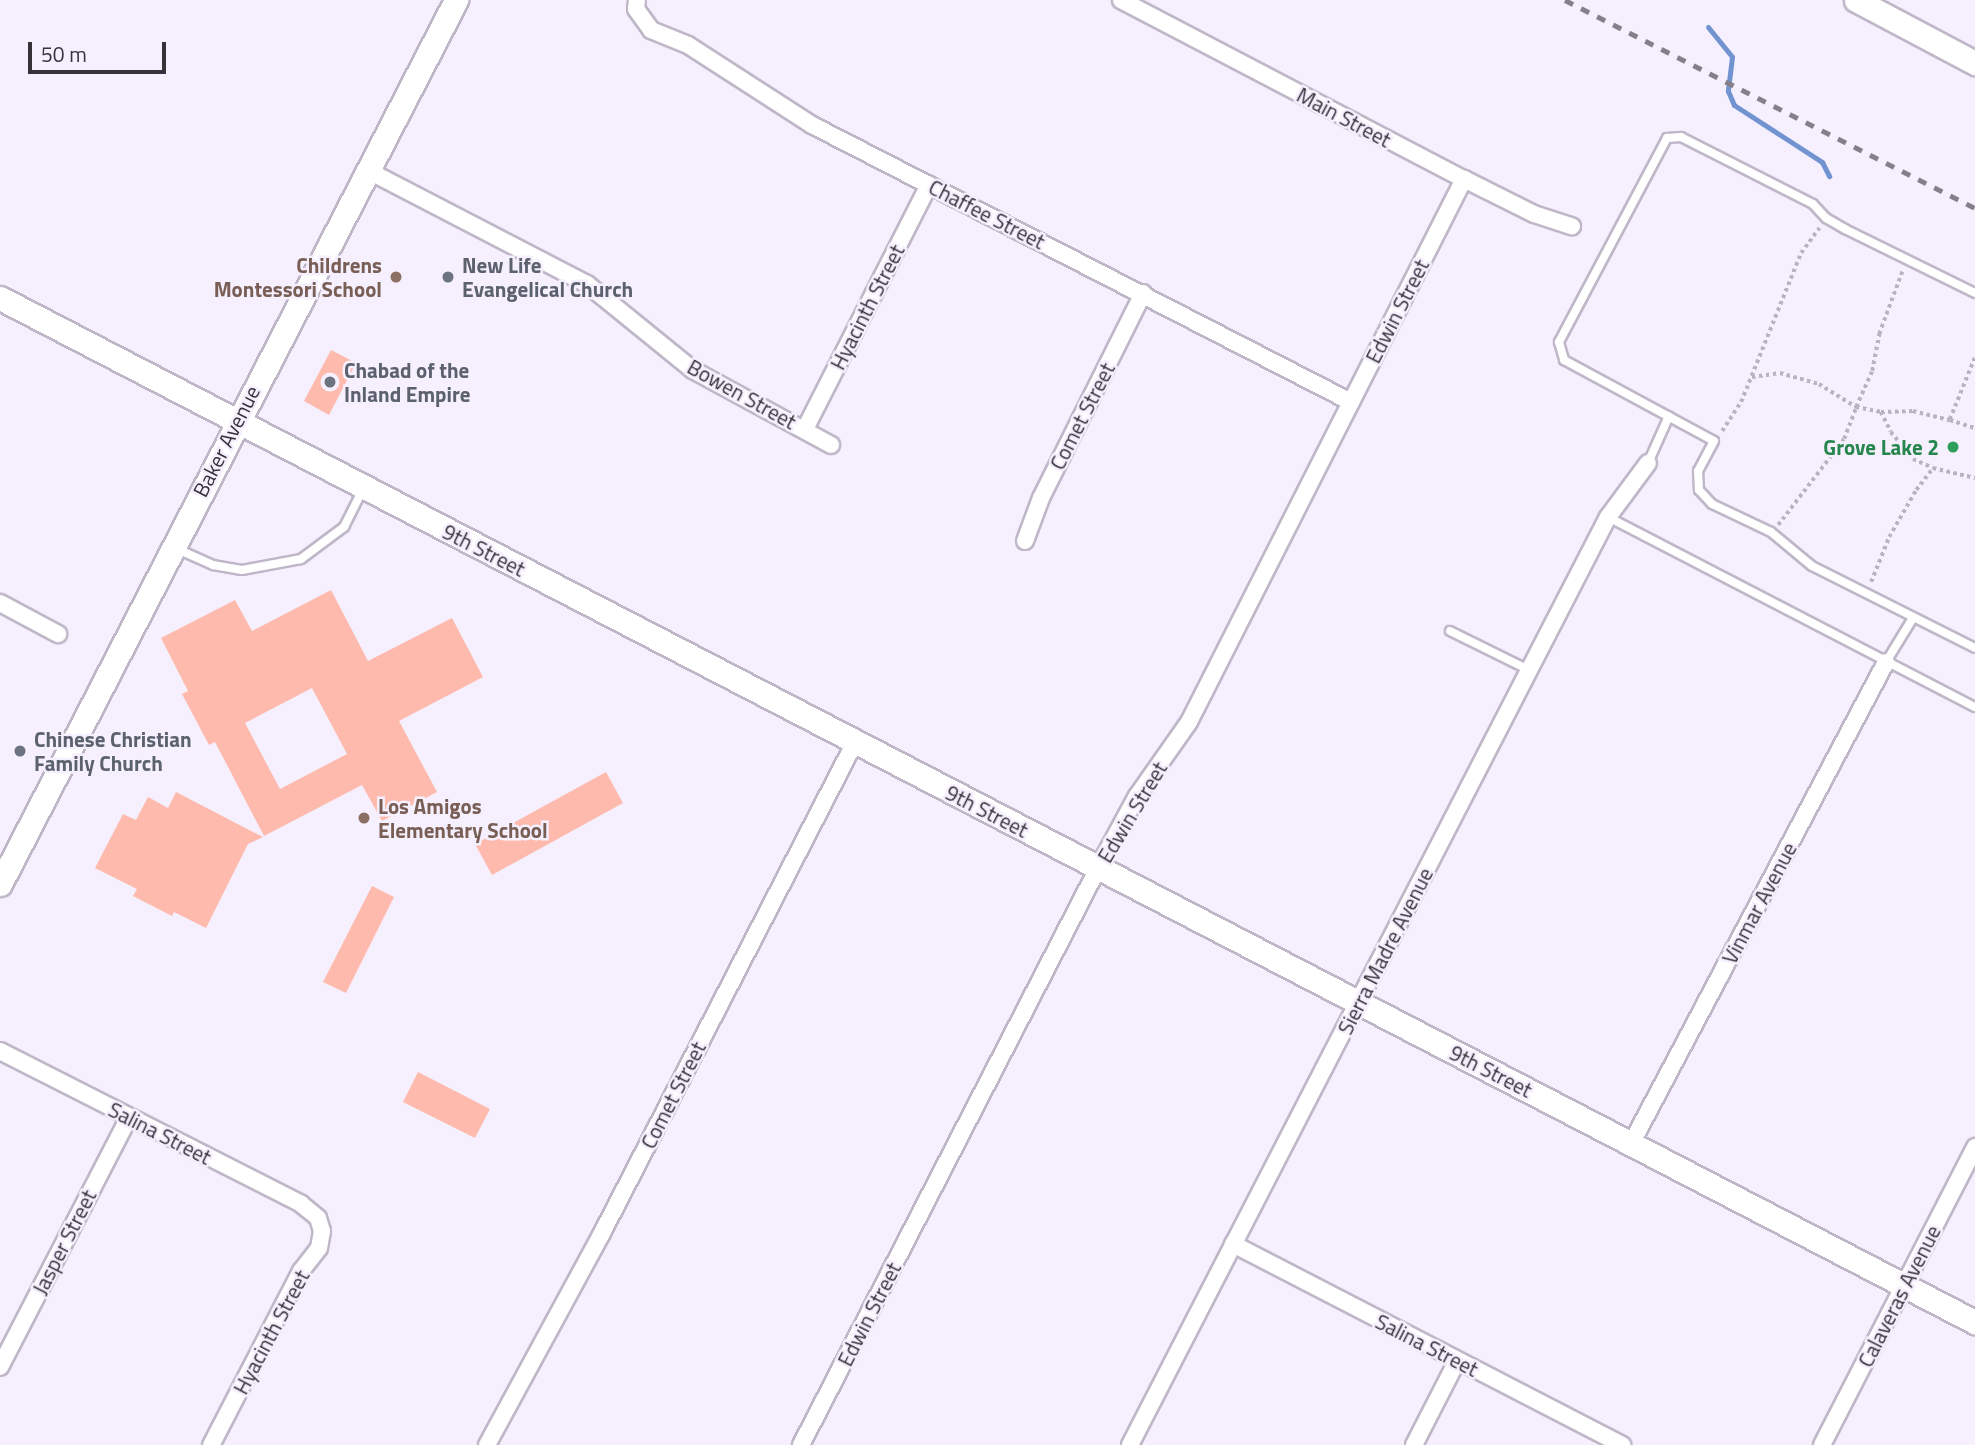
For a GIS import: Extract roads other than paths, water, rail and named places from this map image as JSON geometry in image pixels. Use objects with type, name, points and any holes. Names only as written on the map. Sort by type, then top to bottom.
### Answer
[{"type":"street","name":"Baker Avenue","points":[[0,884],[456,0]]},
{"type":"street","name":"Main Street","points":[[1121,0],[1464,179],[1534,214],[1572,226]]},
{"type":"street","points":[[1856,0],[1975,63]]},
{"type":"street","name":"Chaffee Street","points":[[636,5],[651,30],[688,45],[812,125],[1351,402]]},
{"type":"street","name":"Bowen Street","points":[[368,170],[587,284],[693,370],[831,445]]},
{"type":"street","name":"Edwin Street","points":[[801,1445],[1098,868],[1137,796],[1189,722],[1464,179]]},
{"type":"street","name":"Hyacinth Street","points":[[805,429],[929,185]]},
{"type":"street","name":"Comet Street","points":[[1025,541],[1041,498],[1143,293]]},
{"type":"street","name":"9th Street","points":[[0,298],[1975,1322]]},
{"type":"street","name":"Sierra Madre Avenue","points":[[1130,1445],[1608,517],[1648,463]]},
{"type":"street","points":[[0,603],[58,634]]},
{"type":"street","name":"Vinmar Avenue","points":[[1631,1144],[1886,662]]},
{"type":"street","name":"Comet Street","points":[[487,1445],[607,1223],[855,742]]},
{"type":"street","name":"Salina Street","points":[[0,1051],[301,1204],[318,1218]]},
{"type":"street","name":"Jasper Street","points":[[0,1367],[129,1117]]},
{"type":"street","name":"Calaveras Avenue","points":[[1822,1445],[1975,1147]]},
{"type":"street","name":"Hyacinth Street","points":[[211,1445],[301,1271],[319,1248],[321,1231],[318,1218]]},
{"type":"street","name":"Salina Street","points":[[1233,1244],[1622,1445]]},
{"type":"street","points":[[1414,1445],[1457,1361]]},
{"type":"lane","points":[[1975,293],[1906,261],[1826,218],[1813,204],[1693,143],[1681,137],[1667,138],[1559,342],[1564,360],[1714,441],[1698,471],[1699,490],[1712,504],[1771,532],[1812,566],[1975,648]]},
{"type":"lane","points":[[1648,463],[1669,416]]},
{"type":"lane","points":[[172,547],[213,565],[242,570],[301,559],[344,527],[364,488]]},
{"type":"lane","points":[[1608,517],[1975,707]]},
{"type":"lane","points":[[1886,662],[1913,618]]},
{"type":"lane","points":[[1450,631],[1529,670]]},
{"type":"waterway","points":[[1708,27],[1732,57],[1728,91],[1734,105],[1822,162],[1829,176]]},
{"type":"railway","points":[[1565,0],[1975,208]]},
{"type":"place","name":"Childrens Montessori School","points":[[396,277]]},
{"type":"place","name":"New Life Evangelical Church","points":[[448,277]]},
{"type":"place","name":"Chabad of the Inland Empire","points":[[330,382]]},
{"type":"place","name":"Grove Lake 2","points":[[1953,447]]},
{"type":"place","name":"Chinese Christian Family Church","points":[[20,751]]},
{"type":"place","name":"Los Amigos Elementary School","points":[[364,818]]}]
